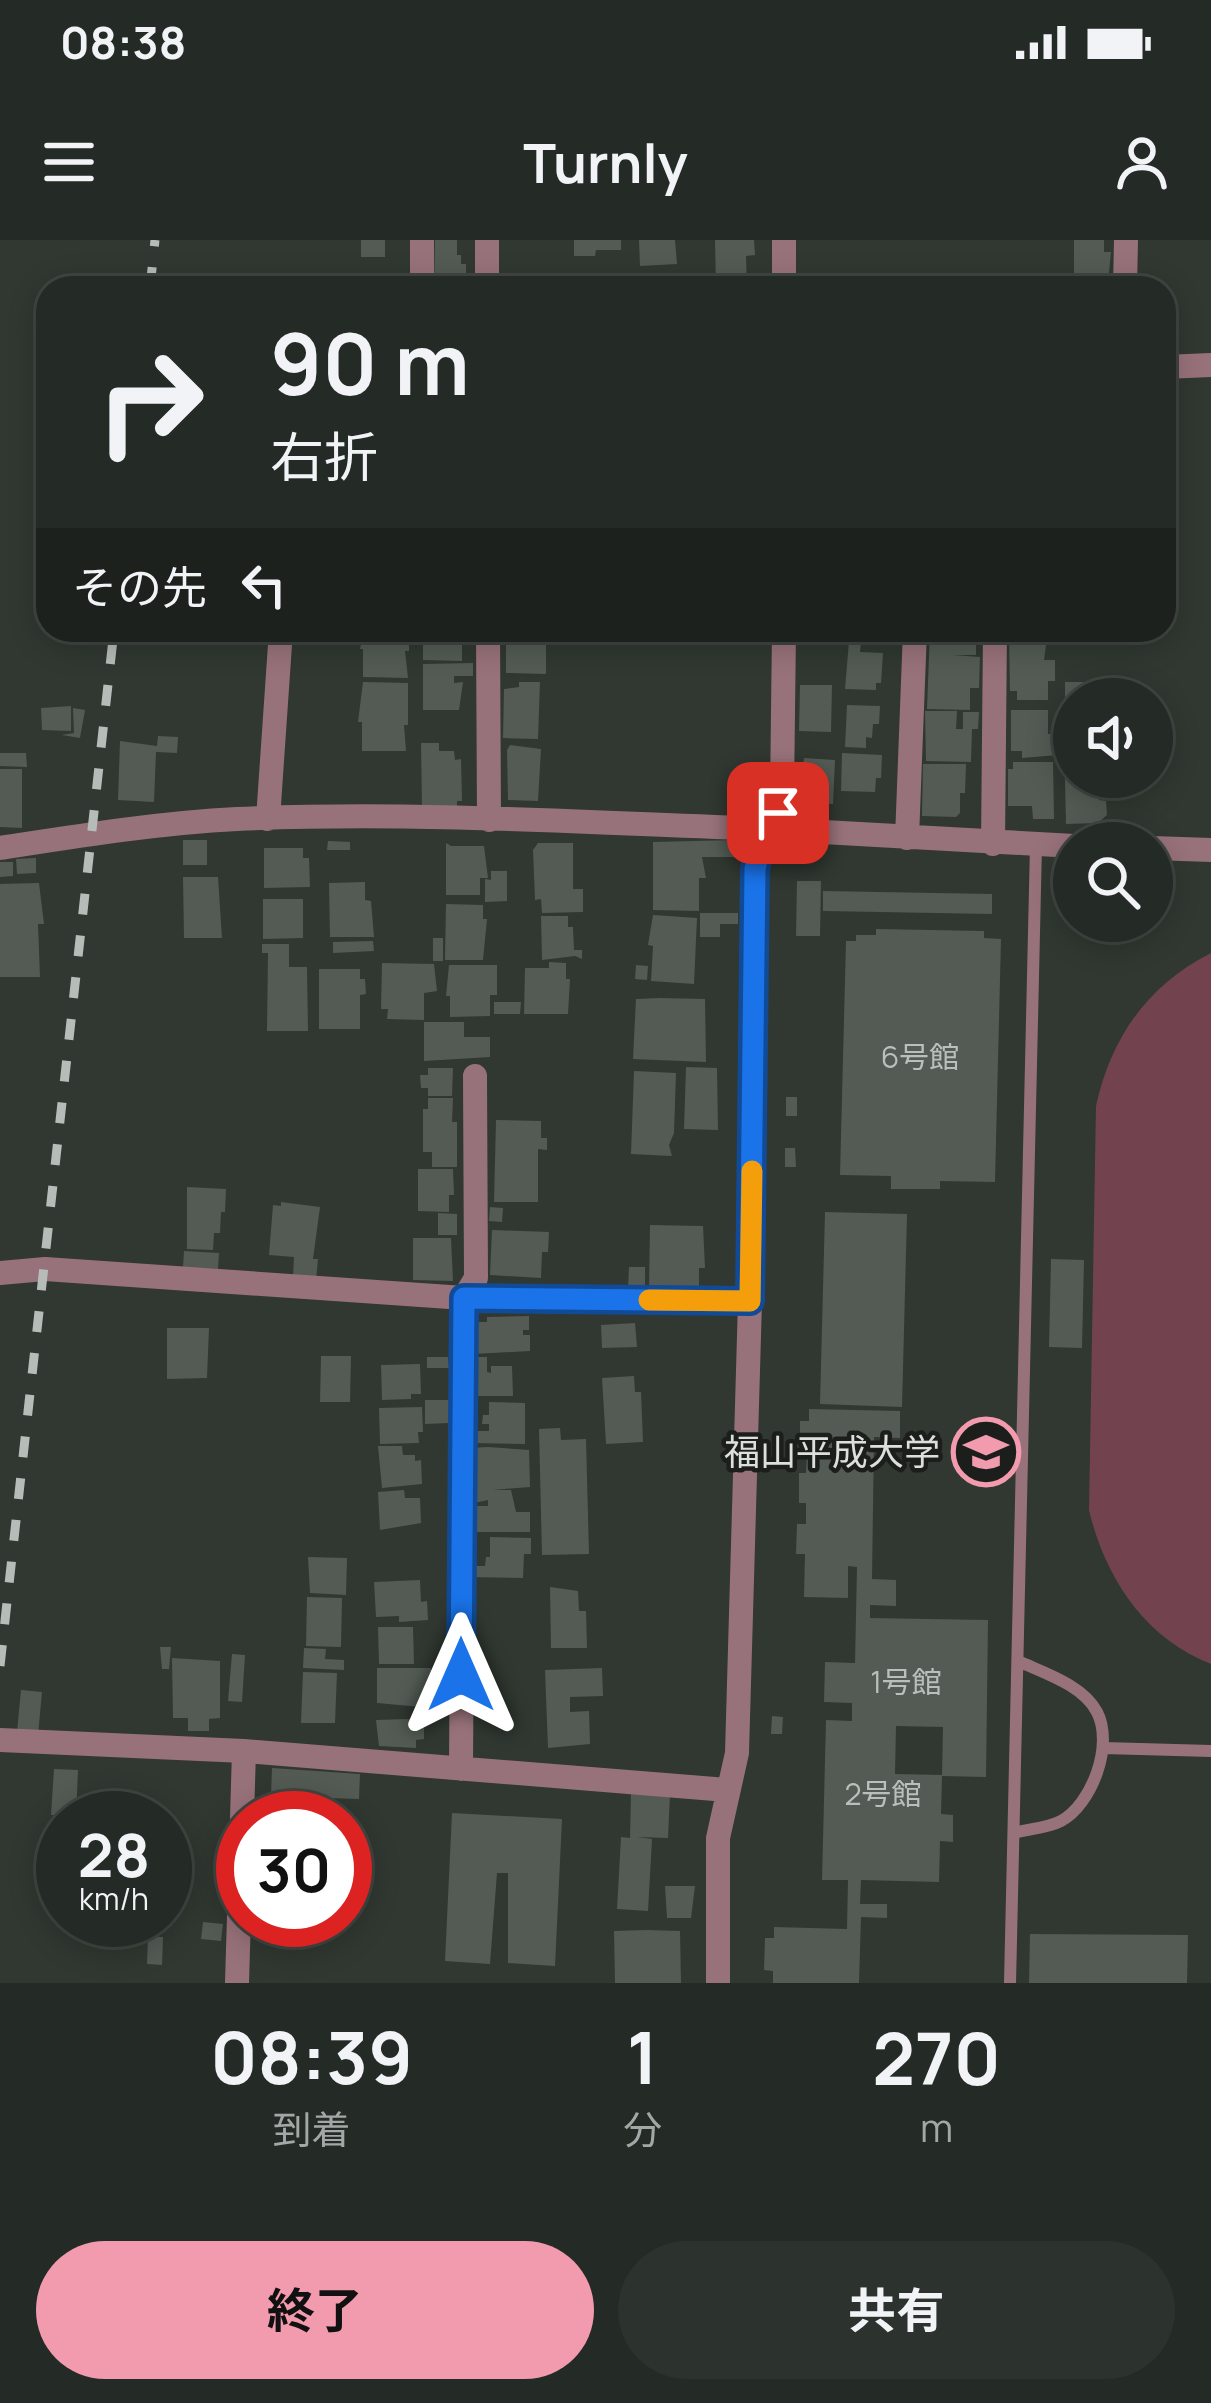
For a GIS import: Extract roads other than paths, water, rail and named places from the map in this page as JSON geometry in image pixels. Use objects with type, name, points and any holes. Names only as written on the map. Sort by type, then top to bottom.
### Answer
[{"type":"street","points":[[422,240],[422,276]]},
{"type":"street","points":[[487,240],[487,276]]},
{"type":"street","points":[[784,240],[784,276]]},
{"type":"street","points":[[1125,276],[1126,240]]},
{"type":"street","points":[[1176,366],[1211,365]]},
{"type":"street","points":[[268,819],[280,642]]},
{"type":"street","points":[[488,642],[489,820]]},
{"type":"street","points":[[718,1983],[718,1838],[737,1753],[750,1301],[755,869],[782,796],[784,642]]},
{"type":"street","points":[[907,838],[915,642]]},
{"type":"street","points":[[993,844],[995,642]]},
{"type":"street","points":[[0,848],[92,833],[268,819],[770,829],[1053,845]]},
{"type":"street","points":[[1173,849],[1211,850]]},
{"type":"street","points":[[461,1769],[464,1298],[476,1278],[476,1076]]},
{"type":"street","points":[[0,1273],[45,1270],[464,1298],[750,1301]]},
{"type":"street","points":[[0,1740],[244,1751],[727,1790]]},
{"type":"street","points":[[237,1983],[244,1751]]},
{"type":"lane","points":[[1010,1983],[1036,845]]},
{"type":"lane","points":[[1014,1833],[1063,1820],[1097,1778],[1104,1748],[1097,1712],[1068,1684],[1018,1661]]},
{"type":"lane","points":[[1104,1748],[1211,1751]]},
{"type":"railway","points":[[151,276],[155,240]]},
{"type":"railway","points":[[0,1666],[113,642]]},
{"type":"place","name":"福山平成大学","points":[[986,1452]]}]
